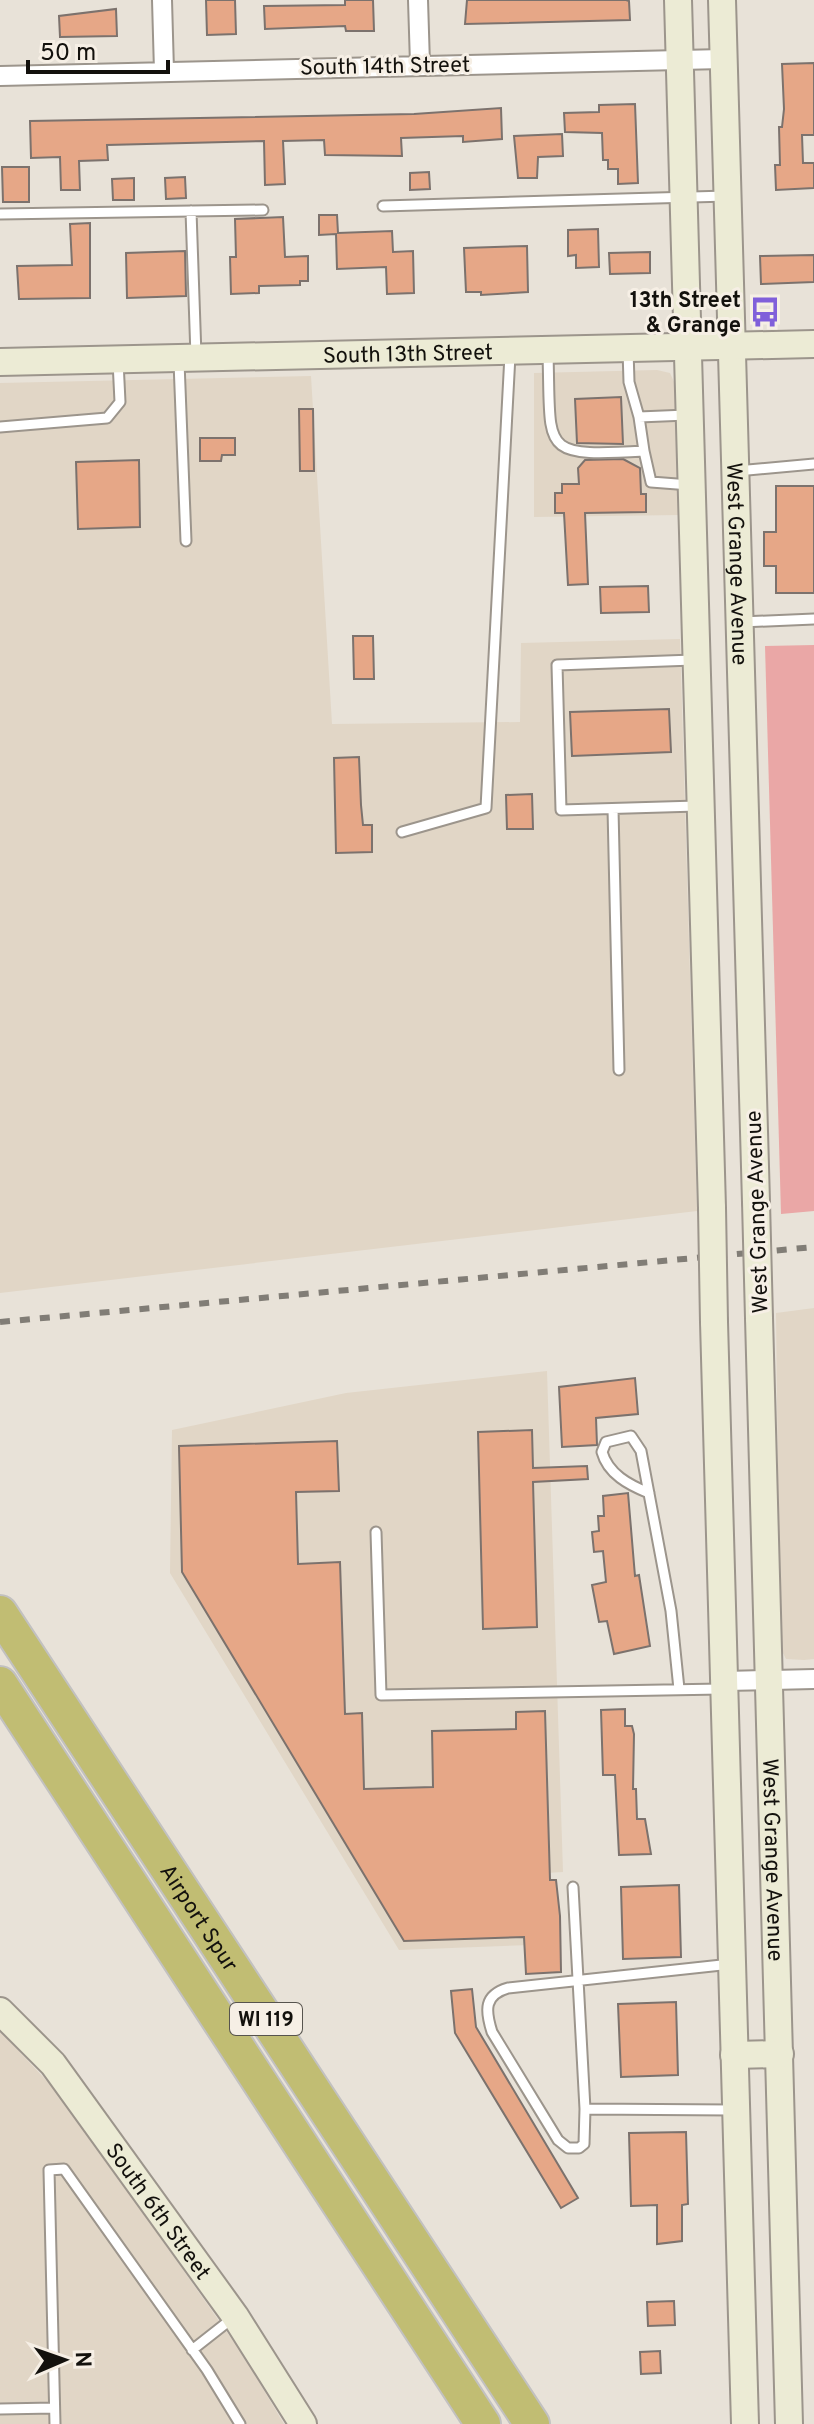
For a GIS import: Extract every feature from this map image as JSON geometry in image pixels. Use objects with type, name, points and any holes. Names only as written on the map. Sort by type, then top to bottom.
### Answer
[{"type":"highway","name":"Airport Spur","points":[[0,1613],[532,2424]]},
{"type":"highway","name":"Airport Spur","points":[[0,1684],[483,2424]]},
{"type":"street","points":[[162,0],[164,71]]},
{"type":"street","points":[[418,0],[420,64]]},
{"type":"street","name":"West Grange Avenue","points":[[678,0],[744,2423]]},
{"type":"street","name":"West Grange Avenue","points":[[722,0],[789,2423]]},
{"type":"street","name":"South 14th Street","points":[[0,76],[723,59]]},
{"type":"street","name":"South 13th Street","points":[[0,362],[814,344]]},
{"type":"street","points":[[693,522],[735,521]]},
{"type":"street","points":[[701,806],[744,805]]},
{"type":"street","points":[[724,1685],[814,1679]]},
{"type":"street","name":"South 6th Street","points":[[0,2011],[53,2064],[235,2316],[303,2424]]},
{"type":"street","points":[[734,2055],[780,2054]]},
{"type":"street","points":[[744,2423],[789,2423]]},
{"type":"lane","points":[[383,206],[727,196]]},
{"type":"lane","points":[[0,214],[263,210]]},
{"type":"lane","points":[[186,541],[191,211]]},
{"type":"lane","points":[[628,349],[629,382],[651,482],[692,486]]},
{"type":"lane","points":[[402,832],[486,808],[510,351]]},
{"type":"lane","points":[[548,351],[550,432],[562,449],[585,454],[644,451]]},
{"type":"lane","points":[[0,427],[107,418],[120,402],[118,360]]},
{"type":"lane","points":[[639,417],[690,415]]},
{"type":"lane","points":[[734,471],[814,464]]},
{"type":"lane","points":[[740,622],[814,619]]},
{"type":"lane","points":[[696,660],[557,665],[561,810],[701,806]]},
{"type":"lane","points":[[613,809],[619,1070]]},
{"type":"lane","points":[[649,1493],[621,1480],[609,1467],[602,1452],[606,1442],[631,1436],[637,1443],[649,1493],[671,1611],[679,1689]]},
{"type":"lane","points":[[376,1532],[381,1695],[679,1689],[724,1685]]},
{"type":"lane","points":[[573,1887],[579,1981],[585,2109],[584,2144],[579,2148],[568,2148],[550,2126],[492,2032],[487,2017],[488,2000],[494,1992],[579,1981],[732,1964]]},
{"type":"lane","points":[[585,2109],[735,2110]]},
{"type":"lane","points":[[55,2424],[49,2170],[64,2169],[192,2350],[240,2424]]},
{"type":"lane","points":[[192,2350],[235,2316]]},
{"type":"lane","points":[[0,2409],[54,2408]]},
{"type":"shaded area","points":[[657,370],[670,373],[675,384],[680,515],[534,517],[534,373]]},
{"type":"shaded area","points":[[311,376],[332,724],[520,722],[521,643],[680,639],[697,1211],[0,1293],[0,383]]},
{"type":"shaded area","points":[[814,645],[814,1211],[781,1214],[765,646]]},
{"type":"shaded area","points":[[814,1308],[814,1659],[804,1660],[786,1659],[780,1647],[776,1313]]},
{"type":"shaded area","points":[[547,1371],[563,1872],[528,1874],[531,1945],[399,1950],[170,1573],[172,1430],[346,1393]]},
{"type":"shaded area","points":[[0,2031],[60,2095],[243,2355],[284,2424],[0,2424]]},
{"type":"building","points":[[206,0],[235,0],[236,34],[207,35]]},
{"type":"building","points":[[345,0],[373,0],[374,31],[346,31],[345,26],[265,29],[264,6],[345,5]]},
{"type":"building","points":[[467,0],[626,0],[629,1],[630,20],[465,24]]},
{"type":"building","points":[[116,9],[117,36],[60,37],[59,16]]},
{"type":"building","points":[[814,63],[814,135],[802,135],[803,163],[814,163],[814,188],[776,190],[775,165],[780,165],[779,127],[782,127],[784,109],[782,64]]},
{"type":"building","points":[[635,104],[638,183],[618,184],[618,169],[608,169],[608,160],[603,160],[602,133],[565,132],[564,113],[599,112],[599,105]]},
{"type":"building","points":[[501,108],[502,139],[463,142],[463,136],[401,138],[402,156],[325,155],[324,140],[283,141],[285,184],[265,185],[264,141],[107,145],[108,160],[79,161],[80,190],[61,190],[60,157],[31,158],[30,121],[414,114]]},
{"type":"building","points":[[562,134],[563,156],[538,157],[537,178],[518,178],[514,136]]},
{"type":"building","points":[[2,167],[29,167],[29,202],[3,202]]},
{"type":"building","points":[[429,172],[430,189],[410,190],[410,173]]},
{"type":"building","points":[[185,177],[186,198],[166,199],[165,178]]},
{"type":"building","points":[[134,178],[134,200],[113,200],[112,179]]},
{"type":"building","points":[[319,215],[337,215],[338,233],[392,231],[393,252],[413,251],[414,293],[387,294],[386,267],[337,269],[336,234],[319,235]]},
{"type":"building","points":[[283,217],[285,257],[308,256],[308,281],[300,281],[300,285],[259,286],[259,293],[231,294],[230,257],[236,257],[235,219]]},
{"type":"building","points":[[90,223],[90,298],[19,299],[17,266],[72,265],[70,224]]},
{"type":"building","points":[[598,229],[599,267],[576,268],[576,255],[568,256],[568,230]]},
{"type":"building","points":[[527,246],[528,292],[481,295],[481,292],[466,292],[464,248]]},
{"type":"building","points":[[185,251],[186,296],[127,298],[126,253]]},
{"type":"building","points":[[650,252],[650,273],[610,274],[609,253]]},
{"type":"building","points":[[814,255],[814,282],[761,284],[760,256]]},
{"type":"building","points":[[621,397],[623,444],[577,443],[575,399]]},
{"type":"building","points":[[299,409],[313,409],[314,471],[300,471]]},
{"type":"building","points":[[200,438],[235,438],[235,455],[222,455],[221,461],[200,461]]},
{"type":"building","points":[[623,459],[640,468],[641,494],[646,494],[646,512],[585,513],[588,584],[568,585],[564,513],[555,513],[555,493],[562,493],[562,484],[579,484],[578,468],[585,460]]},
{"type":"building","points":[[139,460],[140,527],[78,529],[76,462]]},
{"type":"building","points":[[776,486],[814,486],[814,593],[776,593],[776,566],[764,566],[764,532],[776,532]]},
{"type":"building","points":[[648,586],[649,612],[601,613],[600,587]]},
{"type":"building","points":[[353,636],[373,636],[374,679],[354,679]]},
{"type":"building","points":[[669,709],[671,752],[572,756],[570,712]]},
{"type":"building","points":[[359,757],[363,825],[372,825],[372,852],[336,853],[334,758]]},
{"type":"building","points":[[532,794],[533,829],[507,829],[506,795]]},
{"type":"building","points":[[635,1378],[638,1414],[596,1418],[597,1445],[562,1447],[559,1387]]},
{"type":"building","points":[[532,1430],[533,1468],[587,1466],[588,1479],[533,1482],[537,1627],[483,1629],[478,1432]]},
{"type":"building","points":[[337,1441],[339,1491],[296,1492],[298,1564],[340,1562],[345,1714],[362,1713],[364,1789],[433,1787],[432,1731],[516,1729],[516,1712],[545,1711],[550,1880],[556,1880],[561,1972],[526,1974],[524,1937],[404,1941],[182,1572],[179,1446]]},
{"type":"building","points":[[628,1493],[635,1576],[639,1575],[650,1646],[614,1654],[607,1621],[599,1622],[592,1585],[606,1582],[603,1551],[594,1552],[592,1532],[599,1531],[598,1516],[604,1516],[603,1496]]},
{"type":"building","points":[[625,1709],[625,1726],[632,1726],[634,1734],[633,1789],[636,1789],[637,1819],[645,1819],[651,1854],[619,1855],[615,1775],[603,1775],[601,1710]]},
{"type":"building","points":[[679,1885],[681,1957],[623,1959],[621,1887]]},
{"type":"building","points":[[472,1989],[476,2027],[578,2198],[561,2208],[455,2033],[451,1991]]},
{"type":"building","points":[[676,2002],[678,2075],[621,2077],[618,2004]]},
{"type":"building","points":[[686,2132],[688,2204],[682,2205],[682,2241],[657,2244],[657,2205],[631,2206],[629,2133]]},
{"type":"building","points":[[674,2301],[675,2325],[648,2326],[647,2302]]},
{"type":"building","points":[[660,2351],[661,2373],[641,2374],[640,2352]]},
{"type":"railway","points":[[0,1322],[814,1247]]},
{"type":"place","name":"13th Street & Grange","points":[[765,312]]}]
